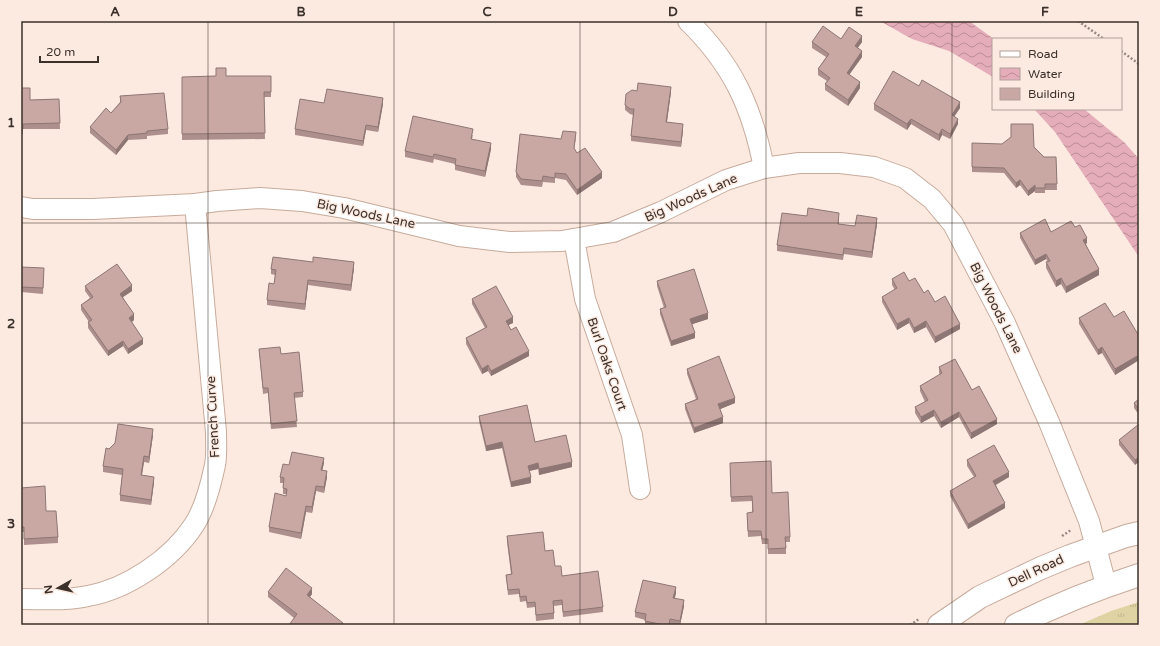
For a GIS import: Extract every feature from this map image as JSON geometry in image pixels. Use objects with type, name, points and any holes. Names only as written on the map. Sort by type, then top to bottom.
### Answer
[{"type":"main road","name":"Dell Road","points":[[940,625],[980,597],[1055,562],[1126,536],[1139,533]]},
{"type":"main road","points":[[1016,625],[1054,606],[1106,586],[1139,576]]},
{"type":"street","points":[[688,21],[703,36],[729,69],[748,107],[760,147],[764,168]]},
{"type":"street","name":"Big Woods Lane","points":[[21,207],[33,209],[93,209],[195,204],[260,198],[302,201],[344,208],[459,236],[510,242],[574,239],[613,232],[661,212],[726,180],[764,168],[799,163],[840,163],[874,167],[906,178],[932,199],[953,224],[1005,323],[1049,422],[1086,514],[1106,586]]},
{"type":"street","name":"French Curve","points":[[21,599],[55,599],[88,596],[120,587],[148,570],[174,549],[194,525],[207,495],[215,464],[216,432],[195,204]]},
{"type":"street","name":"Burl Oaks Court","points":[[574,239],[585,299],[632,435],[640,489]]},
{"type":"path","points":[[1078,21],[1103,38]]},
{"type":"path","points":[[1122,52],[1139,64]]},
{"type":"green space","points":[[1139,602],[1139,625],[1079,625],[1111,611]]},
{"type":"water","points":[[880,21],[969,21],[993,38],[992,76],[949,51],[912,39]]},
{"type":"water","points":[[1035,110],[1085,110],[1124,142],[1139,159],[1139,257],[1055,132]]},
{"type":"building","points":[[823,26],[841,39],[849,27],[862,36],[855,46],[862,51],[847,73],[860,82],[848,100],[825,84],[830,78],[818,69],[829,54],[812,42]]},
{"type":"building","points":[[216,68],[226,68],[226,76],[271,76],[271,92],[264,92],[265,133],[182,134],[182,77],[216,76]]},
{"type":"building","points":[[893,71],[919,86],[922,80],[960,102],[952,115],[958,119],[950,134],[942,129],[939,135],[911,119],[907,124],[874,104]]},
{"type":"building","points":[[638,83],[671,87],[666,122],[683,124],[681,142],[631,136],[634,109],[630,109],[625,105],[626,94],[632,90],[637,91]]},
{"type":"building","points":[[21,88],[30,88],[30,100],[59,99],[60,123],[23,124],[23,129],[21,129]]},
{"type":"building","points":[[327,89],[383,98],[378,127],[366,125],[363,141],[295,129],[300,99],[324,103]]},
{"type":"building","points":[[164,93],[168,129],[128,135],[116,150],[90,127],[106,108],[111,113],[121,102],[120,96]]},
{"type":"building","points":[[413,116],[473,129],[471,139],[491,143],[485,171],[455,165],[456,159],[434,154],[433,157],[405,151]]},
{"type":"building","points":[[1011,124],[1033,124],[1034,147],[1044,157],[1056,157],[1057,184],[1045,184],[1045,188],[1035,188],[1035,185],[1028,191],[1020,180],[1016,183],[1004,168],[972,167],[972,143],[1002,144],[1011,137]]},
{"type":"building","points":[[563,131],[576,132],[574,148],[577,153],[585,148],[602,172],[577,190],[566,174],[555,173],[555,178],[543,176],[542,181],[521,179],[516,172],[520,134],[561,139]]},
{"type":"building","points":[[808,208],[839,213],[838,224],[855,226],[857,215],[877,218],[872,252],[844,248],[843,255],[777,245],[782,213],[807,216]]},
{"type":"building","points":[[1045,219],[1051,232],[1071,221],[1075,227],[1080,225],[1087,238],[1083,240],[1099,269],[1066,287],[1061,278],[1056,281],[1046,262],[1050,261],[1046,254],[1035,260],[1020,233]]},
{"type":"building","points":[[273,257],[313,262],[313,257],[354,262],[351,285],[308,280],[305,304],[267,300],[269,283],[274,284],[276,270],[271,269]]},
{"type":"building","points":[[117,264],[132,285],[120,294],[134,314],[129,318],[143,339],[128,349],[123,341],[108,351],[88,322],[92,320],[81,305],[93,297],[85,286]]},
{"type":"building","points":[[21,267],[44,268],[43,288],[21,287]]},
{"type":"building","points":[[694,269],[708,313],[690,319],[695,333],[671,341],[660,309],[666,307],[657,281]]},
{"type":"building","points":[[904,272],[909,281],[915,278],[924,293],[928,290],[935,302],[945,296],[960,324],[935,337],[926,321],[914,328],[909,318],[897,324],[882,297],[897,288],[892,279]]},
{"type":"building","points":[[496,286],[513,317],[506,321],[511,330],[516,327],[529,351],[491,371],[488,365],[482,369],[466,338],[487,327],[472,299]]},
{"type":"building","points":[[1105,303],[1114,317],[1124,311],[1139,336],[1139,355],[1115,369],[1102,347],[1098,350],[1079,318]]},
{"type":"building","points":[[280,347],[281,354],[299,352],[303,392],[294,393],[297,421],[271,424],[268,388],[263,388],[259,349]]},
{"type":"building","points":[[719,356],[735,398],[718,404],[723,417],[694,428],[685,404],[698,399],[687,369]]},
{"type":"building","points":[[955,359],[972,390],[979,386],[997,419],[971,433],[959,412],[941,422],[934,410],[921,417],[915,407],[928,400],[920,386],[942,373],[939,367]]},
{"type":"building","points":[[1139,399],[1139,410],[1134,403]]},
{"type":"building","points":[[527,405],[535,442],[566,435],[572,462],[539,469],[538,463],[528,466],[531,477],[511,482],[502,442],[486,446],[479,416]]},
{"type":"building","points":[[118,424],[153,429],[149,457],[144,456],[141,475],[154,477],[151,500],[120,495],[123,469],[103,466],[106,448],[109,449],[115,443]]},
{"type":"building","points":[[1139,424],[1139,457],[1135,460],[1119,440]]},
{"type":"building","points":[[994,445],[1009,472],[993,481],[1005,503],[968,524],[950,491],[976,476],[967,460]]},
{"type":"building","points":[[292,452],[324,458],[321,470],[327,471],[324,487],[316,486],[312,507],[306,506],[301,533],[269,527],[275,493],[286,496],[287,489],[283,488],[284,478],[280,477],[283,464],[289,465]]},
{"type":"building","points":[[771,461],[772,493],[788,492],[790,537],[785,537],[786,548],[768,549],[768,539],[762,539],[761,531],[748,531],[747,513],[753,512],[752,496],[731,497],[730,463]]},
{"type":"building","points":[[45,486],[46,511],[56,511],[58,537],[24,539],[24,527],[21,527],[21,488]]},
{"type":"building","points":[[543,532],[545,551],[553,550],[555,566],[561,566],[562,576],[598,571],[603,607],[563,612],[562,600],[553,601],[554,613],[536,615],[535,602],[527,603],[526,596],[520,597],[519,589],[508,590],[506,575],[512,574],[507,536]]},
{"type":"building","points":[[286,568],[312,588],[307,595],[343,623],[342,625],[289,625],[297,614],[268,592]]},
{"type":"building","points":[[643,580],[676,587],[673,598],[684,600],[680,621],[670,619],[669,625],[664,625],[645,621],[646,614],[635,612]]}]
